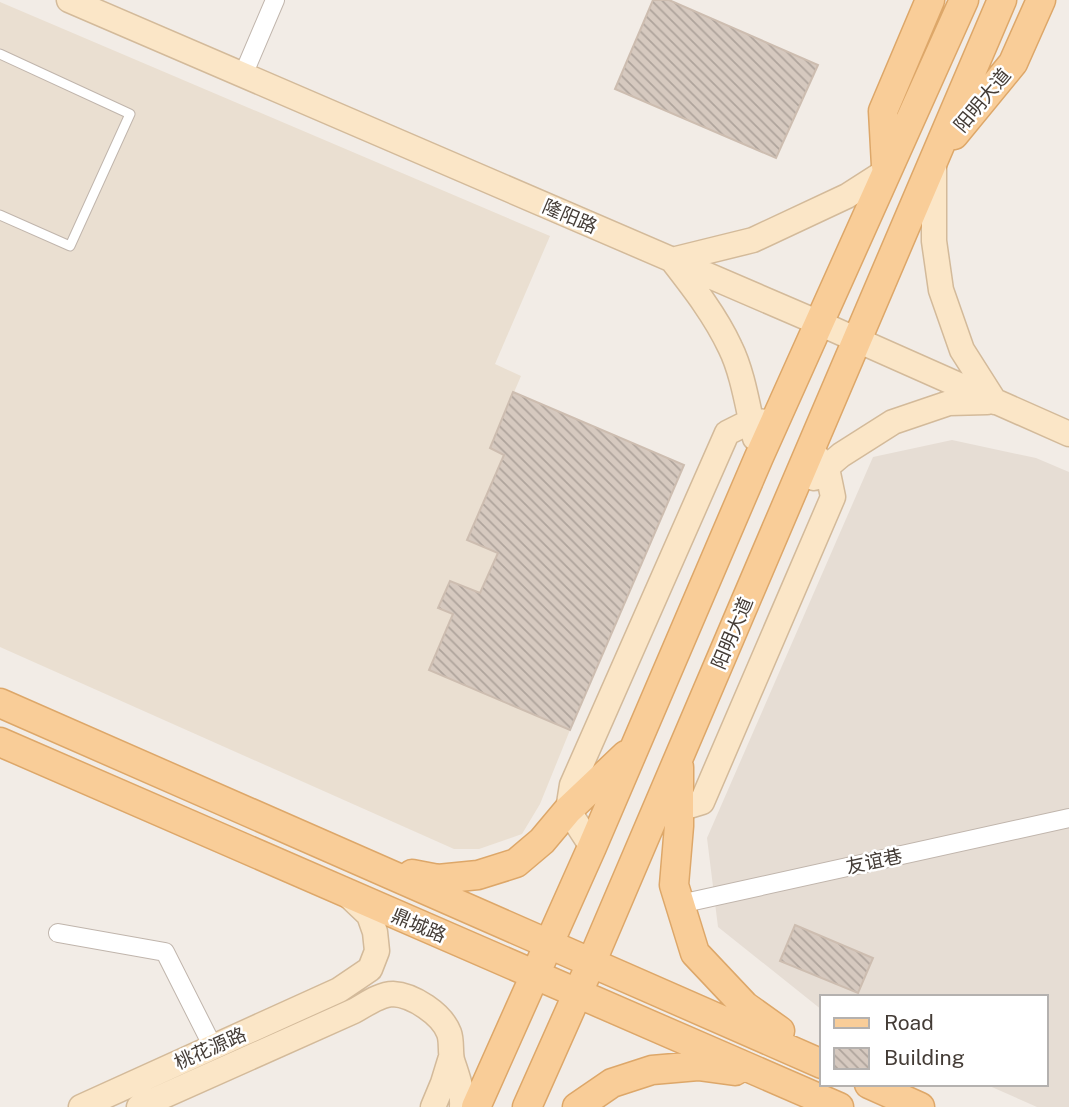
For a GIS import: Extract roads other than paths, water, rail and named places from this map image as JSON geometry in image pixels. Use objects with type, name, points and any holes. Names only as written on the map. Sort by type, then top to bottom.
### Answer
[{"type":"main road","points":[[886,171],[883,111],[930,0]]},
{"type":"main road","points":[[476,1107],[592,847],[759,457],[763,422],[819,323],[964,0]]},
{"type":"main road","name":"阳明大道","points":[[667,811],[679,755],[789,499],[818,458],[857,340],[1002,0]]},
{"type":"main road","name":"阳明大道","points":[[934,159],[1013,63],[1041,0]]},
{"type":"main road","name":"鼎城路","points":[[0,703],[820,1062]]},
{"type":"main road","name":"鼎城路","points":[[0,742],[839,1107]]},
{"type":"main road","points":[[374,867],[438,879],[478,875],[516,863],[542,841],[568,810],[635,746]]},
{"type":"main road","points":[[667,811],[674,885],[695,953],[745,1006],[820,1062]]},
{"type":"main road","points":[[527,1107],[592,961],[667,811]]},
{"type":"main road","points":[[576,1107],[612,1083],[652,1070],[698,1066],[765,1074]]},
{"type":"main road","points":[[873,1086],[920,1107]]},
{"type":"street","name":"隆阳路","points":[[69,0],[819,323],[1069,434]]},
{"type":"street","points":[[243,75],[275,0]]},
{"type":"street","points":[[934,159],[934,241],[941,290],[962,350],[995,402]]},
{"type":"street","points":[[592,847],[568,810],[572,785],[727,433],[763,422],[744,389],[731,348],[706,304],[672,260],[753,240],[847,196],[886,171]]},
{"type":"street","points":[[667,811],[702,802],[833,497],[818,458],[841,455],[893,422],[949,403],[995,402]]},
{"type":"street","points":[[750,590],[786,606]]},
{"type":"street","name":"友谊巷","points":[[680,904],[1069,818]]},
{"type":"street","name":"桃花源路","points":[[81,1107],[339,990],[370,969],[377,951],[375,932],[369,915],[347,894]]},
{"type":"street","points":[[58,933],[165,952],[214,1047]]},
{"type":"street","name":"桃花源路","points":[[139,1107],[354,1011],[372,1000],[392,994],[423,1004],[440,1019],[450,1034],[451,1057],[463,1093],[463,1107]]},
{"type":"street","points":[[433,1107],[451,1057]]},
{"type":"lane","points":[[0,54],[130,114],[70,246],[0,215]]}]
